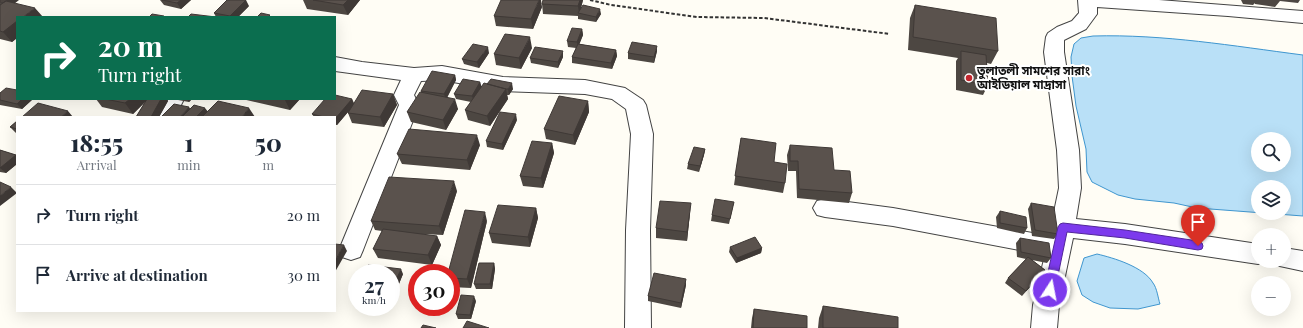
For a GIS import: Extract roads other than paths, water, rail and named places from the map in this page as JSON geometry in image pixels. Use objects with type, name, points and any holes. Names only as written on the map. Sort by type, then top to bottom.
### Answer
[{"type":"street","points":[[1044,328],[1046,305],[1070,188],[1068,150],[1054,52],[1055,37],[1064,31],[1079,26],[1088,14],[1087,1],[1303,16]]},
{"type":"street","points":[[336,64],[362,69],[414,74],[442,73],[503,84],[585,87],[618,93],[636,105],[642,134],[638,230],[638,328]]},
{"type":"street","points":[[351,250],[409,105],[404,95],[414,74]]},
{"type":"street","points":[[166,116],[174,100]]},
{"type":"street","points":[[825,208],[1061,237],[1125,234],[1251,253]]},
{"type":"street","points":[[1291,259],[1303,261]]},
{"type":"water","points":[[1093,36],[1146,37],[1303,55],[1303,216],[1291,215],[1291,180],[1251,180],[1251,212],[1197,208],[1174,203],[1135,199],[1118,195],[1092,182],[1087,172],[1086,149],[1076,106],[1072,76],[1071,57],[1074,44],[1081,38]]},
{"type":"water","points":[[1097,254],[1128,264],[1143,272],[1149,277],[1154,285],[1160,304],[1138,309],[1110,308],[1093,302],[1082,295],[1077,281],[1084,258]]},
{"type":"place","name":"তুলাতলী সামশের সারাং আইডিয়াল মাদ্রাসা","points":[[969,78]]}]
